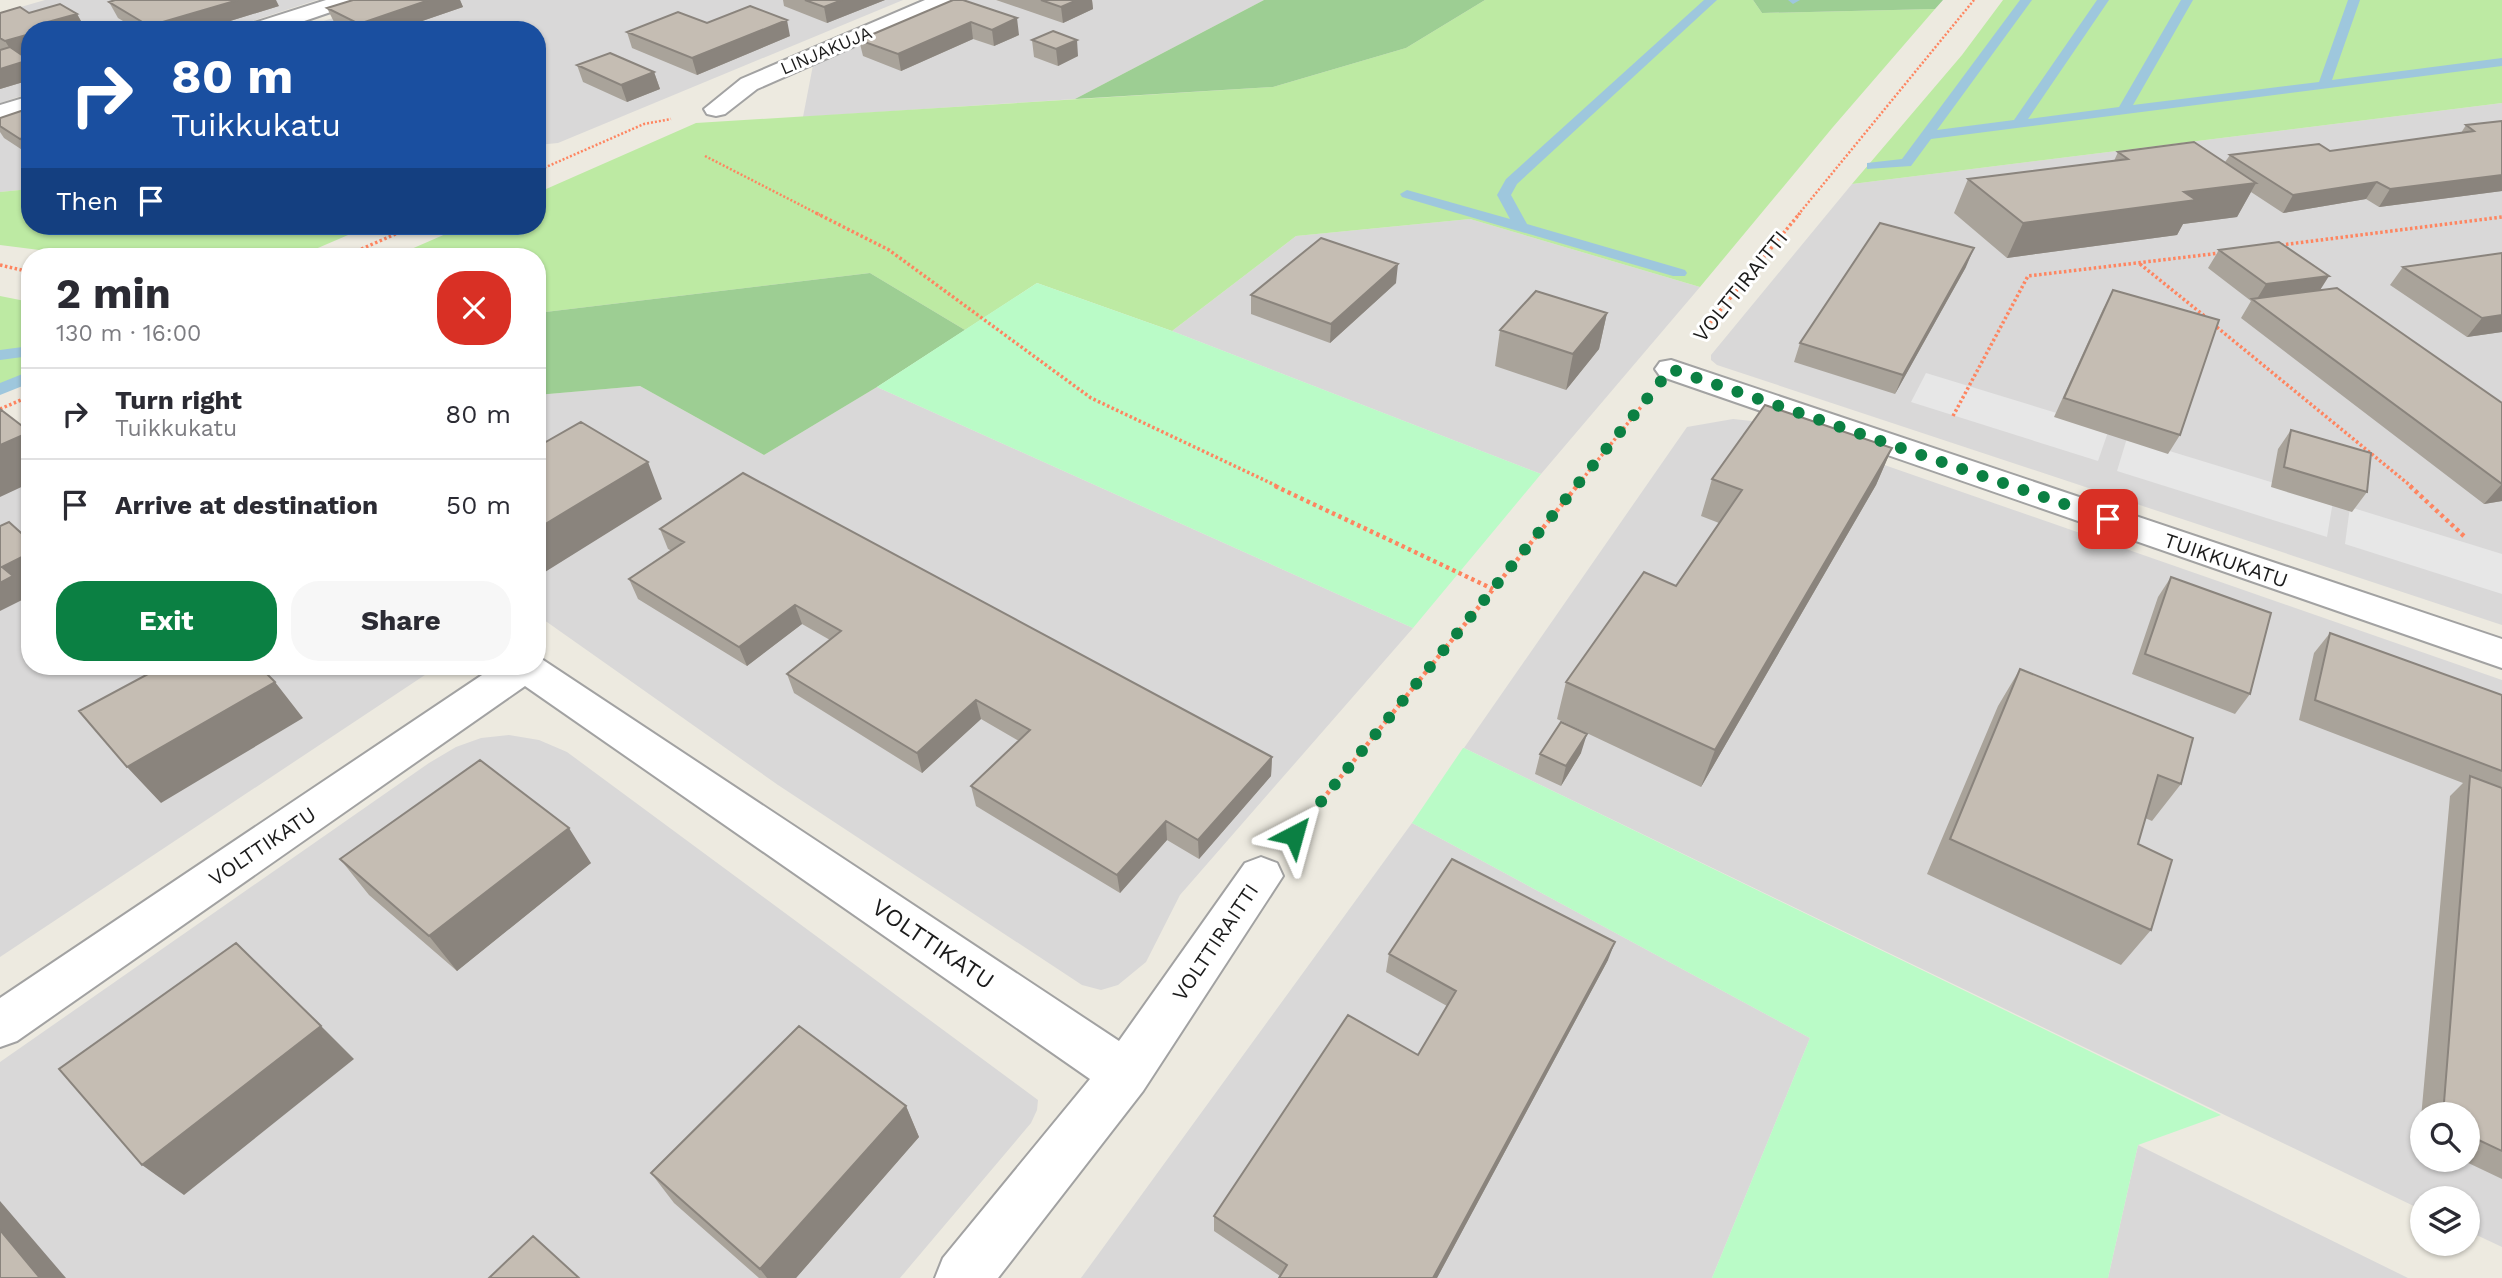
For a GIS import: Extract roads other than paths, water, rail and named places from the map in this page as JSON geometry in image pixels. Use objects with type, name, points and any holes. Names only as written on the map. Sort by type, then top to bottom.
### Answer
[{"type":"street","points":[[283,21],[347,0]]},
{"type":"street","name":"LINJAKUJA","points":[[716,109],[749,84],[943,0]]},
{"type":"street","points":[[0,113],[21,106]]},
{"type":"street","name":"TUIKKUKATU","points":[[1671,369],[2502,654]]},
{"type":"street","name":"VOLTTIKATU","points":[[0,1025],[513,675]]},
{"type":"street","name":"VOLTTIKATU","points":[[537,675],[1125,1074]]},
{"type":"street","name":"VOLTTIRAITTI","points":[[1125,1074],[1261,876]]},
{"type":"street","points":[[963,1278],[1125,1074]]},
{"type":"waterway","points":[[1522,227],[1504,195],[1511,182],[1711,0]]},
{"type":"waterway","points":[[1872,166],[1906,163],[2026,0]]},
{"type":"waterway","points":[[2018,124],[2103,0]]},
{"type":"waterway","points":[[2123,110],[2187,0]]},
{"type":"waterway","points":[[2324,85],[2354,0]]},
{"type":"waterway","points":[[2324,85],[2502,62]]},
{"type":"waterway","points":[[2123,110],[2324,85]]},
{"type":"waterway","points":[[2018,124],[2123,110]]},
{"type":"waterway","points":[[1931,135],[2018,124]]},
{"type":"waterway","points":[[1407,194],[1522,227]]},
{"type":"waterway","points":[[1522,227],[1679,273]]},
{"type":"waterway","points":[[0,355],[21,352]]},
{"type":"waterway","points":[[0,390],[21,380]]}]
